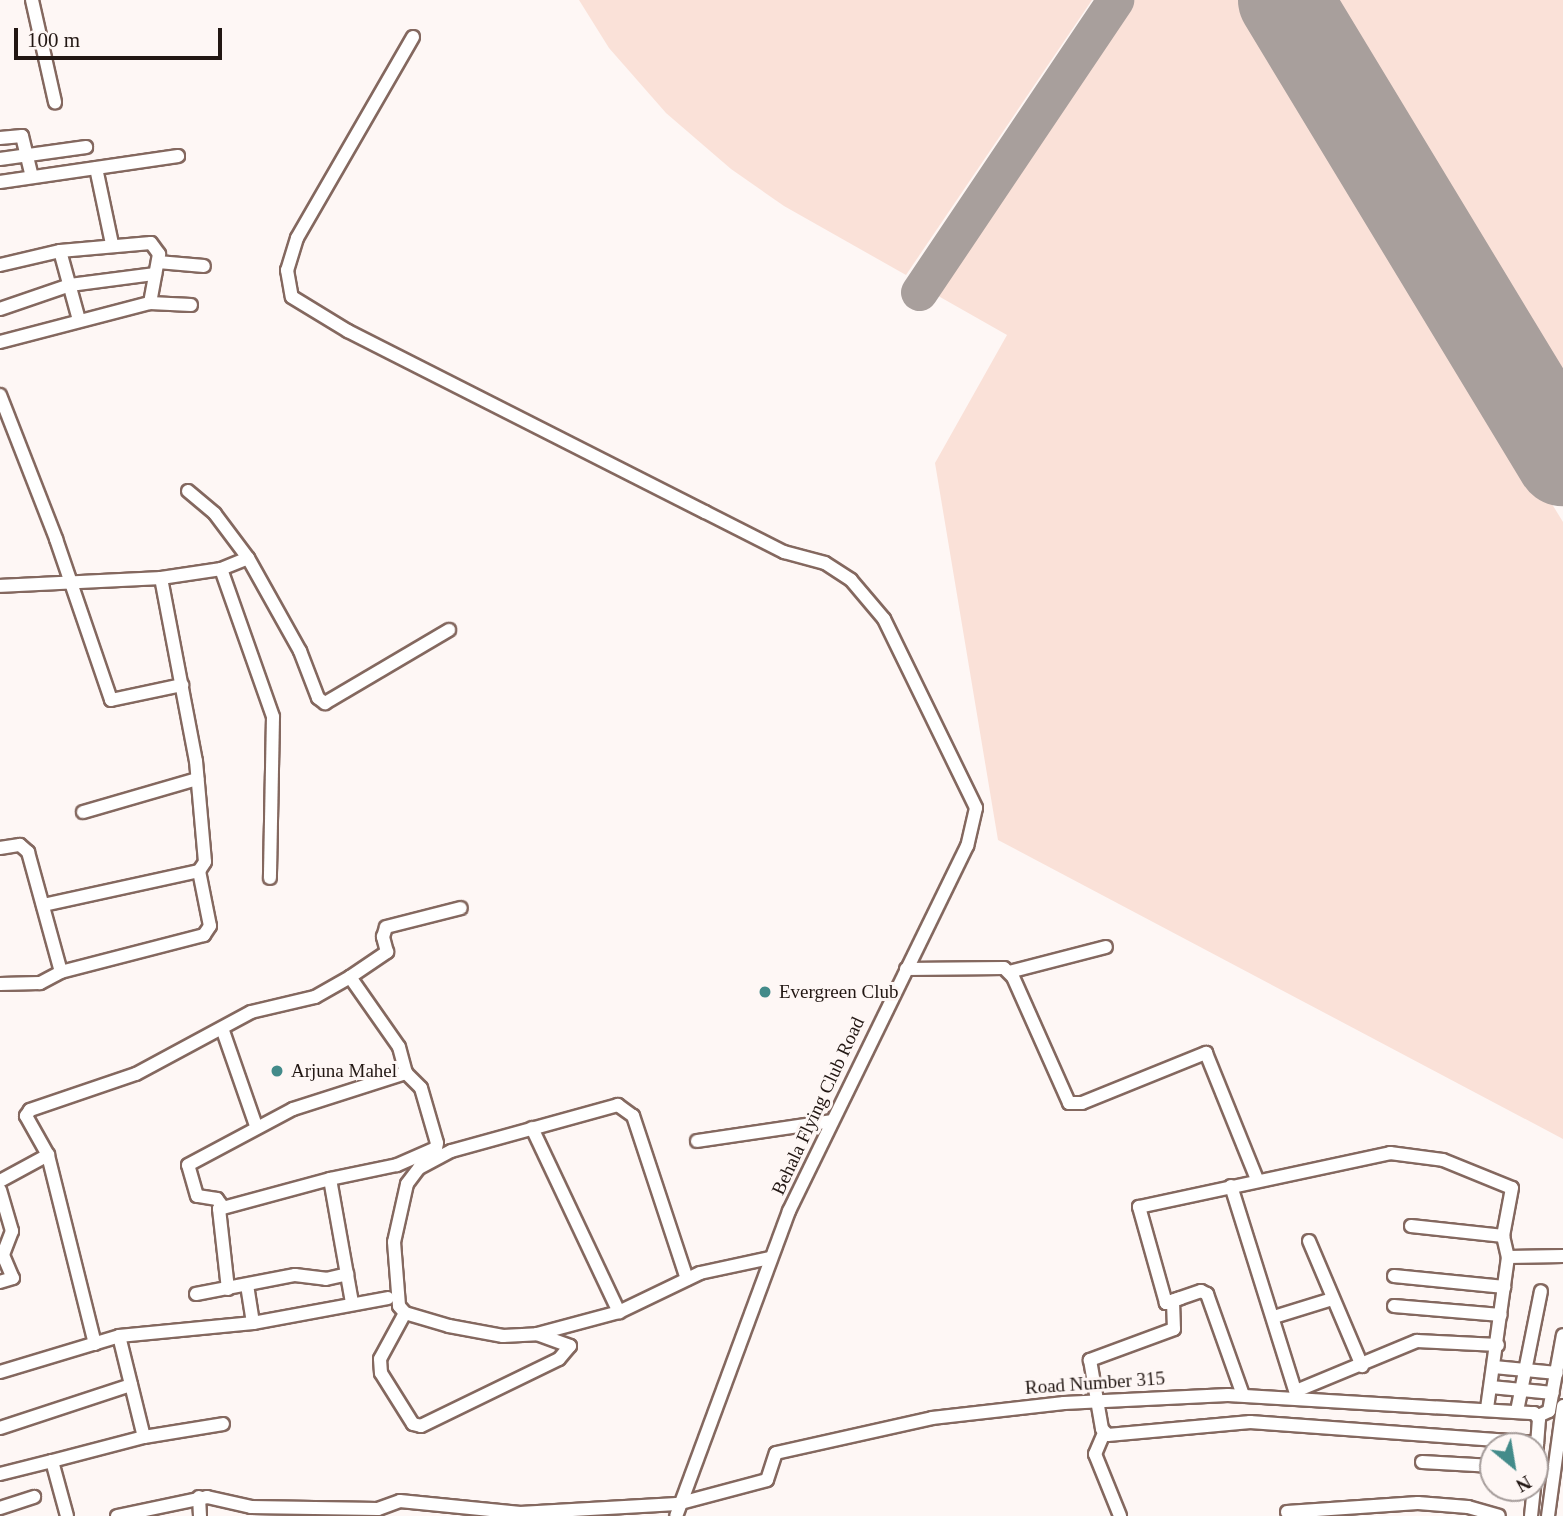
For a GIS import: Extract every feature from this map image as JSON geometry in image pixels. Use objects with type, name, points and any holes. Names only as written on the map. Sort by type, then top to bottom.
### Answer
[{"type":"street","points":[[32,0],[55,102]]},
{"type":"street","name":"Behala Flying Club Road","points":[[413,37],[297,238],[287,270],[292,297],[348,331],[773,547],[825,563],[868,596],[884,619],[976,808],[967,846],[832,1121],[770,1258],[677,1510]]},
{"type":"street","points":[[0,138],[22,136],[32,177]]},
{"type":"street","points":[[0,159],[86,147]]},
{"type":"street","points":[[0,182],[178,156]]},
{"type":"street","points":[[96,168],[112,244]]},
{"type":"street","points":[[0,265],[60,251],[112,244],[151,243],[159,249],[150,303]]},
{"type":"street","points":[[60,251],[79,320]]},
{"type":"street","points":[[0,309],[70,285],[156,268],[204,266]]},
{"type":"street","points":[[0,342],[150,303],[191,304]]},
{"type":"street","points":[[0,395],[5,421],[69,583],[111,700],[181,685]]},
{"type":"street","points":[[188,491],[215,514],[248,558],[300,651],[320,701],[331,702],[449,631]]},
{"type":"street","points":[[0,586],[161,578],[221,569],[248,558]]},
{"type":"street","points":[[221,569],[273,717],[270,878]]},
{"type":"street","points":[[0,984],[40,983],[61,972],[208,933],[199,871],[205,862],[197,779],[161,578]]},
{"type":"street","points":[[83,812],[197,779]]},
{"type":"street","points":[[0,848],[26,847],[61,972]]},
{"type":"street","points":[[43,905],[199,871]]},
{"type":"street","points":[[95,1344],[48,1155],[27,1122],[30,1110],[125,1078],[223,1031],[251,1012],[315,997],[387,952],[383,937],[386,927],[461,908]]},
{"type":"street","points":[[1009,972],[1106,947]]},
{"type":"street","points":[[906,968],[1004,968],[1009,972],[1069,1103],[1082,1103],[1206,1054],[1257,1179]]},
{"type":"street","points":[[228,1289],[217,1216],[223,1207],[330,1179],[379,1171],[436,1148],[421,1087],[406,1073],[399,1047],[349,977]]},
{"type":"street","points":[[223,1031],[256,1126]]},
{"type":"street","points":[[223,1207],[217,1199],[197,1196],[188,1165],[256,1126],[330,1094],[406,1073]]},
{"type":"street","points":[[687,1279],[628,1109],[618,1105],[451,1150],[419,1168],[407,1184],[394,1242],[399,1306],[405,1313],[503,1336],[537,1334],[619,1312],[687,1279],[770,1258]]},
{"type":"street","points":[[697,1141],[832,1121]]},
{"type":"street","points":[[531,1128],[619,1312]]},
{"type":"street","points":[[1120,1516],[1095,1454],[1103,1431],[1090,1360],[1174,1329],[1173,1301],[1139,1207],[1257,1179],[1390,1153],[1434,1158],[1512,1186],[1503,1236],[1508,1257],[1498,1345],[1487,1409]]},
{"type":"street","points":[[0,1181],[48,1155]]},
{"type":"street","points":[[330,1179],[352,1303]]},
{"type":"street","points":[[1231,1186],[1296,1394],[1418,1341],[1498,1345]]},
{"type":"street","points":[[0,1190],[12,1231],[3,1255],[13,1278],[0,1282]]},
{"type":"street","points":[[1411,1226],[1503,1236]]},
{"type":"street","points":[[1309,1241],[1362,1366]]},
{"type":"street","points":[[1508,1257],[1563,1256]]},
{"type":"street","points":[[197,1294],[295,1275],[326,1279],[347,1274]]},
{"type":"street","points":[[1394,1276],[1504,1287]]},
{"type":"street","points":[[247,1285],[253,1323]]},
{"type":"street","points":[[1173,1301],[1201,1291],[1207,1294],[1243,1395]]},
{"type":"street","points":[[1517,1411],[1541,1291]]},
{"type":"street","points":[[0,1373],[118,1336],[253,1323],[388,1298]]},
{"type":"street","points":[[1274,1317],[1332,1299]]},
{"type":"street","points":[[1394,1306],[1501,1315]]},
{"type":"street","points":[[405,1313],[380,1359],[381,1373],[413,1424],[421,1426],[559,1359],[570,1346],[537,1334]]},
{"type":"street","points":[[1538,1432],[1539,1418],[1549,1412],[1563,1335]]},
{"type":"street","points":[[118,1336],[144,1437]]},
{"type":"street","points":[[1494,1367],[1556,1373]]},
{"type":"street","points":[[0,1428],[131,1385]]},
{"type":"street","points":[[1491,1387],[1553,1393]]},
{"type":"street","name":"Road Number 315","points":[[677,1510],[767,1480],[774,1455],[787,1450],[932,1418],[1243,1395],[1296,1394],[1517,1411],[1539,1418]]},
{"type":"street","points":[[1548,1516],[1563,1406]]},
{"type":"street","points":[[1103,1431],[1112,1436],[1250,1422],[1479,1435]]},
{"type":"street","points":[[0,1474],[144,1437],[223,1424]]},
{"type":"street","points":[[52,1461],[67,1516]]},
{"type":"street","points":[[1422,1462],[1479,1465]]},
{"type":"street","points":[[0,1508],[34,1497]]},
{"type":"street","points":[[117,1516],[199,1497],[251,1507],[376,1513],[400,1501],[520,1513],[677,1510]]},
{"type":"street","points":[[199,1497],[200,1516]]},
{"type":"street","points":[[398,1516],[400,1501]]},
{"type":"street","points":[[1287,1512],[1418,1503],[1456,1506],[1499,1516]]},
{"type":"shaded area","points":[[579,0],[1092,0],[906,275],[784,206],[731,169],[666,113],[609,48]]},
{"type":"shaded area","points":[[1133,0],[1243,0],[1563,522],[1563,1139],[998,840],[935,463],[1007,335],[933,293]]},
{"type":"shaded area","points":[[1313,0],[1563,0],[1563,407]]},
{"type":"taxiway","points":[[919,292],[1115,0]]},
{"type":"runway","points":[[1285,0],[1563,459]]},
{"type":"place","name":"Evergreen Club","points":[[765,992]]},
{"type":"place","name":"Arjuna Mahel","points":[[277,1071]]}]
